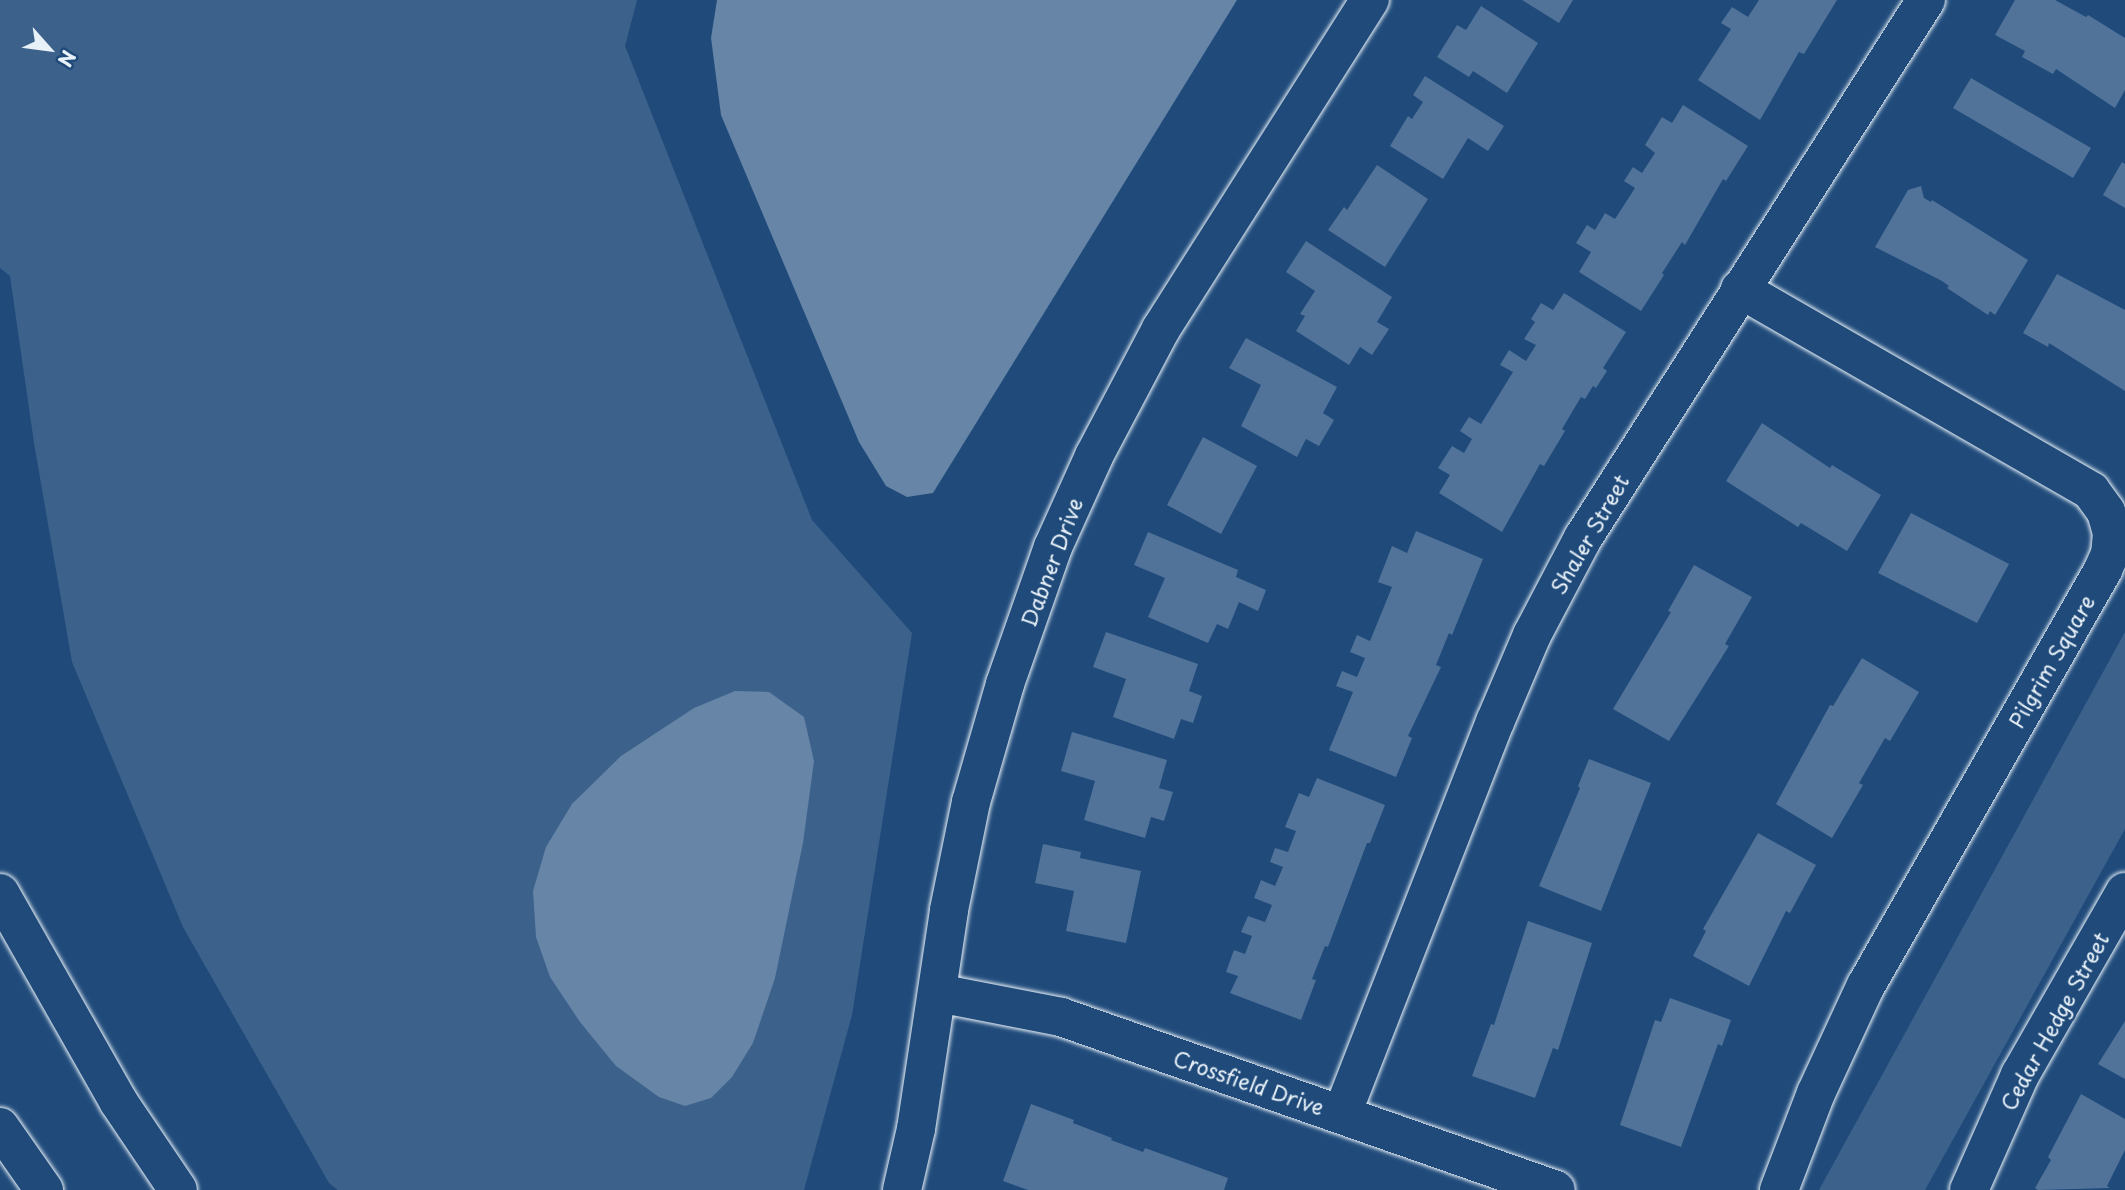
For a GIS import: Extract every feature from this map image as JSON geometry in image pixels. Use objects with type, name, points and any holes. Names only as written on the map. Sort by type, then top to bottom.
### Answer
[{"type":"street","name":"Dabner Drive","points":[[902,1190],[916,1129],[949,910],[971,802],[1005,684],[1058,536],[1094,456],[1161,329],[1370,0]]},
{"type":"street","name":"Shaler Street","points":[[1342,1114],[1532,635],[1583,538],[1926,0]]},
{"type":"street","name":"Pilgrim Square","points":[[1740,289],[2091,491],[2106,512],[2112,533],[2110,554],[2103,570],[1866,985],[1816,1093],[1779,1190]]},
{"type":"street","name":"Cedar Hedge Street","points":[[1969,1190],[2020,1075],[2125,892]]},
{"type":"street","points":[[0,893],[118,1101],[178,1190]]},
{"type":"street","name":"Crossfield Drive","points":[[938,993],[1061,1017],[1556,1190]]},
{"type":"street","points":[[0,1127],[44,1190]]},
{"type":"shaded area","points":[[0,0],[637,0],[625,46],[812,520],[912,633],[852,1015],[804,1190],[338,1190],[329,1183],[183,927],[72,662],[34,443],[10,276],[0,268]]},
{"type":"shaded area","points":[[717,0],[1237,0],[933,493],[907,497],[886,486],[859,442],[721,115],[711,38]]},
{"type":"shaded area","points":[[2125,632],[2125,829],[1925,1190],[1819,1190]]},
{"type":"shaded area","points":[[735,691],[769,692],[804,717],[814,761],[803,843],[775,978],[753,1043],[732,1077],[711,1098],[685,1106],[659,1097],[616,1066],[580,1022],[550,977],[536,937],[533,891],[546,847],[572,804],[621,756],[694,708]]},
{"type":"building","points":[[1522,0],[1573,0],[1559,23]]},
{"type":"building","points":[[1759,0],[1837,0],[1804,54],[1799,52],[1760,120],[1698,80],[1731,29],[1721,23],[1732,7],[1748,17]]},
{"type":"building","points":[[2015,0],[2055,0],[2086,17],[2088,15],[2125,38],[2125,90],[2115,108],[2056,69],[2053,74],[2022,57],[2025,51],[1995,35]]},
{"type":"building","points":[[1481,6],[1538,43],[1507,93],[1473,71],[1469,77],[1437,57],[1457,25],[1466,30]]},
{"type":"building","points":[[1425,76],[1504,126],[1488,151],[1468,138],[1443,179],[1390,146],[1408,116],[1412,119],[1423,102],[1413,95]]},
{"type":"building","points":[[1971,78],[2091,148],[2073,178],[1953,108]]},
{"type":"building","points":[[1683,105],[1748,146],[1726,181],[1723,179],[1685,245],[1682,242],[1641,311],[1579,272],[1591,252],[1576,243],[1587,225],[1595,230],[1605,213],[1615,219],[1635,188],[1624,181],[1633,167],[1642,173],[1655,153],[1645,145],[1662,117],[1672,123]]},
{"type":"building","points":[[2122,162],[2125,164],[2125,208],[2103,195]]},
{"type":"building","points":[[1377,165],[1428,199],[1385,267],[1328,230],[1344,207],[1347,210]]},
{"type":"building","points":[[1921,186],[1924,198],[1931,202],[1932,200],[2028,260],[1995,315],[1990,311],[1988,315],[1947,288],[1949,286],[1942,281],[1875,247],[1908,190]]},
{"type":"building","points":[[1306,241],[1392,297],[1377,322],[1389,329],[1372,355],[1360,347],[1349,365],[1296,331],[1305,316],[1300,314],[1315,291],[1286,272]]},
{"type":"building","points":[[2057,274],[2125,310],[2125,391],[2049,343],[2048,347],[2023,333]]},
{"type":"building","points":[[1564,293],[1626,332],[1603,368],[1607,371],[1585,399],[1581,397],[1562,429],[1565,431],[1544,466],[1540,464],[1502,532],[1439,493],[1450,475],[1438,468],[1452,446],[1464,453],[1472,439],[1460,431],[1469,417],[1481,424],[1513,372],[1500,365],[1509,350],[1526,361],[1536,345],[1524,339],[1535,322],[1531,319],[1541,303],[1553,310]]},
{"type":"building","points":[[1246,338],[1337,387],[1323,413],[1334,420],[1319,446],[1306,439],[1297,457],[1241,426],[1261,385],[1229,368]]},
{"type":"building","points":[[1762,423],[1830,468],[1832,465],[1881,495],[1847,551],[1801,523],[1798,527],[1726,481]]},
{"type":"building","points":[[1203,437],[1257,466],[1221,534],[1167,505]]},
{"type":"building","points":[[1911,513],[2009,564],[1977,623],[1878,573]]},
{"type":"building","points":[[1416,531],[1483,559],[1452,635],[1449,633],[1436,665],[1441,667],[1408,736],[1412,738],[1396,777],[1329,750],[1353,692],[1336,686],[1342,671],[1357,677],[1365,658],[1350,652],[1357,635],[1370,641],[1392,587],[1378,582],[1392,546],[1407,553]]},
{"type":"building","points":[[1148,532],[1238,570],[1236,577],[1266,590],[1258,611],[1239,602],[1228,629],[1217,624],[1208,643],[1148,617],[1165,578],[1134,565]]},
{"type":"building","points":[[1694,565],[1752,597],[1725,644],[1729,646],[1669,741],[1613,709],[1671,612],[1668,611]]},
{"type":"building","points":[[1106,632],[1198,664],[1189,691],[1202,696],[1193,723],[1181,719],[1174,739],[1113,717],[1126,679],[1093,667]]},
{"type":"building","points":[[1862,658],[1919,692],[1890,741],[1885,738],[1859,783],[1863,785],[1832,838],[1776,804],[1830,705],[1833,706]]},
{"type":"building","points":[[1072,732],[1167,760],[1159,788],[1173,792],[1164,821],[1151,817],[1145,838],[1084,820],[1095,781],[1061,771]]},
{"type":"building","points":[[1589,759],[1651,783],[1601,911],[1539,886],[1580,788],[1578,786]]},
{"type":"building","points":[[1317,778],[1385,805],[1370,843],[1367,843],[1328,947],[1325,946],[1312,979],[1316,980],[1301,1020],[1230,993],[1238,976],[1226,972],[1234,950],[1245,954],[1252,936],[1241,932],[1248,916],[1265,922],[1272,905],[1254,898],[1261,880],[1275,886],[1283,867],[1270,862],[1275,848],[1288,852],[1296,831],[1285,827],[1299,793],[1309,797]]},
{"type":"building","points":[[1758,833],[1816,865],[1790,913],[1786,911],[1749,986],[1693,956],[1706,931],[1703,929]]},
{"type":"building","points":[[1043,844],[1081,852],[1080,858],[1141,871],[1126,943],[1066,931],[1074,891],[1035,883]]},
{"type":"building","points":[[1528,921],[1592,943],[1558,1050],[1553,1048],[1535,1098],[1472,1076],[1491,1024],[1494,1025]]},
{"type":"building","points":[[1670,998],[1731,1020],[1722,1046],[1718,1044],[1681,1147],[1620,1125],[1655,1020],[1661,1022]]},
{"type":"building","points":[[2125,1021],[2125,1079],[2098,1064]]},
{"type":"building","points":[[2081,1094],[2125,1119],[2125,1150],[2107,1186],[2110,1188],[2038,1190],[2035,1188],[2051,1160],[2048,1157]]},
{"type":"building","points":[[1031,1104],[1074,1120],[1073,1123],[1112,1138],[1111,1140],[1143,1152],[1145,1148],[1228,1178],[1224,1190],[1028,1190],[1003,1181]]}]
